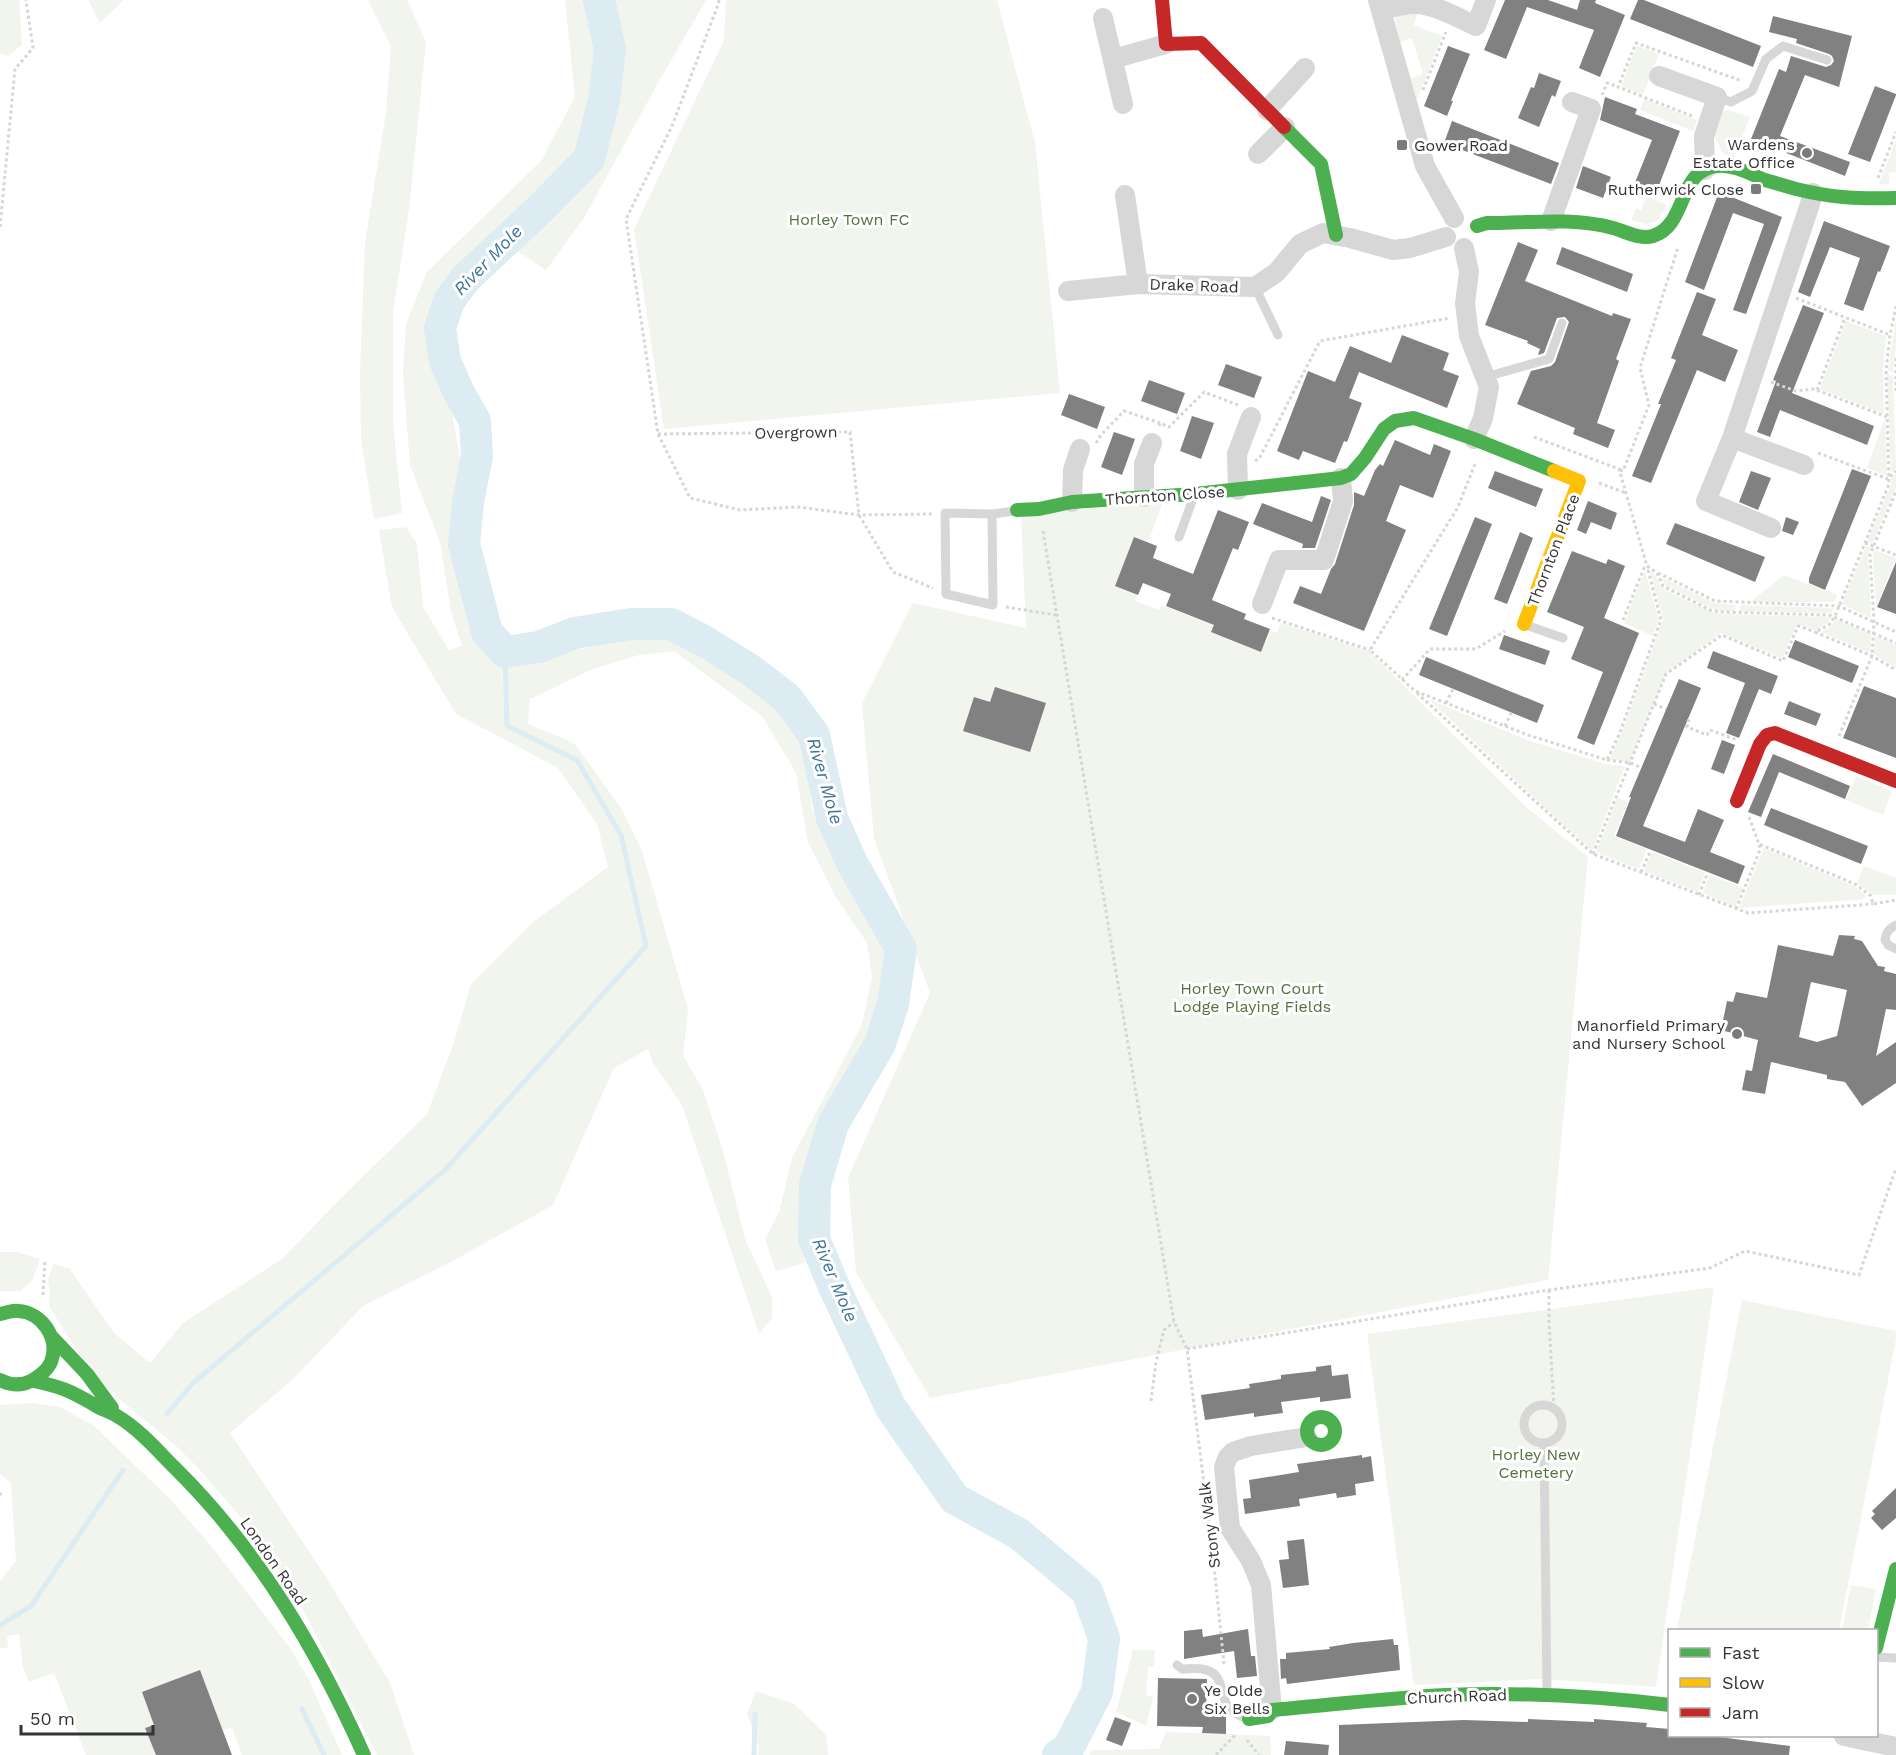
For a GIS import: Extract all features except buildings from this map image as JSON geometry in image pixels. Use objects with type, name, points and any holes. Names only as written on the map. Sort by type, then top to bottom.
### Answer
[{"type":"street","points":[[1162,0],[1166,44]]},
{"type":"street","points":[[1454,218],[1425,166],[1380,5],[1418,4],[1431,7],[1476,26],[1486,0]]},
{"type":"street","points":[[1103,18],[1123,104]]},
{"type":"street","points":[[1113,59],[1166,44],[1201,43],[1321,164],[1336,235],[1393,250],[1410,249],[1446,237]]},
{"type":"street","points":[[1267,110],[1305,69]]},
{"type":"street","points":[[1659,76],[1716,97],[1704,136],[1705,170]]},
{"type":"street","points":[[1551,221],[1591,109],[1572,102]]},
{"type":"street","points":[[1258,154],[1285,127]]},
{"type":"street","points":[[1477,226],[1487,223],[1551,221],[1610,226],[1635,236],[1650,237],[1663,233],[1674,221],[1687,187],[1694,176],[1718,166],[1813,193],[1857,199],[1896,198]]},
{"type":"street","points":[[1771,528],[1706,501],[1732,438],[1813,193]]},
{"type":"street","points":[[1125,195],[1138,284]]},
{"type":"street","points":[[1465,216],[1477,226],[1476,240],[1464,249],[1453,246],[1446,237],[1446,226],[1454,218],[1465,216]]},
{"type":"street","name":"Drake Road","points":[[1068,291],[1138,284],[1255,287],[1277,272],[1300,244],[1323,232],[1336,235]]},
{"type":"street","points":[[1464,249],[1469,272],[1465,303],[1469,336],[1489,387],[1479,441]]},
{"type":"street","name":"Thornton Close","points":[[1017,510],[1039,509],[1072,502],[1238,490],[1237,454],[1247,412]]},
{"type":"street","name":"Thornton Place","points":[[1341,478],[1351,474],[1365,458],[1384,429],[1395,421],[1414,418],[1580,481],[1524,624]]},
{"type":"street","points":[[1732,438],[1803,465]]},
{"type":"street","points":[[1144,496],[1144,464],[1152,443]]},
{"type":"street","points":[[1072,502],[1073,470],[1080,449]]},
{"type":"street","points":[[1238,490],[1341,478],[1343,501],[1324,561],[1279,560],[1262,604]]},
{"type":"street","points":[[1737,801],[1758,748],[1767,735],[1775,733],[1896,781]]},
{"type":"street","name":"London Road","points":[[0,1314],[12,1310],[23,1311],[41,1319],[52,1336],[102,1392],[117,1416]]},
{"type":"street","points":[[27,1383],[44,1373],[51,1362],[54,1349],[52,1336]]},
{"type":"street","name":"London Road","points":[[0,1380],[6,1384],[53,1384],[77,1393],[94,1406],[117,1416],[140,1434],[200,1491],[231,1527],[301,1629],[328,1676],[364,1755]]},
{"type":"street","points":[[1272,1710],[1261,1584],[1251,1561],[1230,1528],[1224,1467],[1233,1452],[1251,1446],[1308,1437]]},
{"type":"street","points":[[1878,1639],[1896,1569]]},
{"type":"street","name":"Church Road","points":[[1249,1719],[1268,1716],[1272,1710],[1414,1697],[1547,1694],[1624,1699],[1668,1705]]},
{"type":"street","points":[[1857,1737],[1896,1747]]},
{"type":"lane","points":[[1716,97],[1731,102],[1752,92],[1766,59],[1783,46],[1827,60]]},
{"type":"lane","points":[[1255,287],[1278,335]]},
{"type":"lane","points":[[1485,377],[1549,358],[1562,323]]},
{"type":"lane","points":[[1179,537],[1195,494]]},
{"type":"lane","points":[[992,514],[993,605],[946,594],[945,513],[992,514],[1017,510]]},
{"type":"lane","points":[[1524,624],[1563,638]]},
{"type":"lane","points":[[1896,925],[1889,928],[1885,940],[1888,945],[1896,949]]},
{"type":"lane","points":[[1,1395],[27,1383]]},
{"type":"lane","points":[[1536,1406],[1554,1408],[1562,1419],[1562,1432],[1553,1442],[1544,1444],[1534,1441],[1526,1432],[1527,1414],[1536,1406]]},
{"type":"lane","points":[[1544,1444],[1547,1694]]},
{"type":"lane","points":[[1878,1657],[1896,1658]]},
{"type":"lane","points":[[1177,1665],[1182,1669],[1204,1669],[1214,1673],[1221,1684],[1227,1705],[1234,1714],[1249,1719]]},
{"type":"path","points":[[0,227],[15,69],[33,48],[26,0]]},
{"type":"path","points":[[719,0],[672,126],[626,219],[658,434],[690,498],[740,510],[798,507],[859,515],[945,513]]},
{"type":"path","points":[[1412,118],[1453,16]]},
{"type":"path","points":[[1870,198],[1896,132]]},
{"type":"path","points":[[1525,434],[1623,471],[1649,405],[1640,368],[1678,248]]},
{"type":"path","points":[[1781,291],[1890,335]]},
{"type":"path","points":[[1815,632],[1829,625],[1835,616],[1889,484],[1886,371],[1896,306]]},
{"type":"path","points":[[1237,470],[1259,459],[1320,341],[1466,316]]},
{"type":"path","points":[[1817,390],[1845,318]]},
{"type":"path","points":[[1896,358],[1896,394]]},
{"type":"path","points":[[1886,371],[1895,375]]},
{"type":"path","points":[[1752,375],[1796,391],[1814,389],[1887,417]]},
{"type":"path","points":[[1080,449],[1084,440],[1097,443],[1101,435],[1124,411],[1169,427],[1204,392],[1247,412]]},
{"type":"path","points":[[1271,417],[1279,420]]},
{"type":"path","points":[[1152,443],[1160,423]]},
{"type":"path","name":"Overgrown","points":[[658,434],[850,432],[859,515]]},
{"type":"path","points":[[1370,650],[1458,507],[1479,441]]},
{"type":"path","points":[[1803,465],[1807,467],[1814,451],[1888,479]]},
{"type":"path","points":[[1607,760],[1619,735],[1661,620],[1619,469]]},
{"type":"path","points":[[1888,479],[1896,471]]},
{"type":"path","points":[[1592,480],[1626,493]]},
{"type":"path","points":[[1831,755],[1872,656],[1874,622],[1870,555],[1896,491]]},
{"type":"path","name":"Stony Walk","points":[[1039,509],[1174,1322],[1187,1349],[1212,1543],[1224,1665]]},
{"type":"path","points":[[859,515],[893,572],[946,594]]},
{"type":"path","points":[[1865,543],[1896,555]]},
{"type":"path","points":[[1647,566],[1657,573],[1722,603],[1839,606],[1896,632]]},
{"type":"path","points":[[1623,620],[1644,568],[1647,566]]},
{"type":"path","points":[[1657,573],[1663,586],[1710,610],[1835,616],[1896,643]]},
{"type":"path","points":[[1262,604],[1263,615],[1370,650],[1593,854],[1748,914],[1873,904],[1896,900]]},
{"type":"path","points":[[993,605],[1057,615]]},
{"type":"path","points":[[1402,680],[1430,649],[1476,649],[1502,631],[1524,624]]},
{"type":"path","points":[[1593,854],[1666,674],[1722,635],[1783,660],[1797,626],[1872,656],[1896,670]]},
{"type":"path","points":[[1446,703],[1453,689]]},
{"type":"path","points":[[1415,691],[1528,735],[1607,760],[1641,768]]},
{"type":"path","points":[[1654,704],[1666,709]]},
{"type":"path","points":[[1505,726],[1511,712]]},
{"type":"path","points":[[1687,720],[1689,721],[1687,727],[1707,735],[1710,730],[1758,748]]},
{"type":"path","points":[[1736,909],[1761,850],[1744,804],[1737,801]]},
{"type":"path","points":[[1759,844],[1855,884],[1871,896],[1873,904]]},
{"type":"path","points":[[1641,872],[1651,850]]},
{"type":"path","points":[[1699,895],[1708,872]]},
{"type":"path","points":[[1187,1349],[1550,1290],[1710,1268],[1744,1251],[1859,1275],[1896,1168]]},
{"type":"path","points":[[44,1290],[45,1261]]},
{"type":"path","points":[[1550,1290],[1549,1322],[1554,1408]]},
{"type":"path","points":[[1151,1401],[1156,1362],[1164,1330],[1174,1322]]},
{"type":"path","points":[[1216,1755],[1239,1730]]},
{"type":"green space","points":[[0,0],[19,0],[22,45],[8,56],[0,53]]},
{"type":"green space","points":[[88,0],[124,0],[100,23]]},
{"type":"green space","points":[[368,0],[407,0],[426,42],[409,209],[393,312],[393,423],[402,513],[374,519],[361,439],[360,372],[365,243],[386,113],[391,46]]},
{"type":"green space","points":[[565,0],[592,0],[599,31],[599,84],[581,145],[505,233],[448,286],[430,324],[433,372],[452,412],[461,463],[453,518],[453,538],[469,613],[489,654],[518,660],[568,652],[638,636],[675,639],[736,675],[779,706],[806,754],[812,810],[862,910],[890,958],[885,1011],[860,1052],[830,1112],[805,1193],[800,1233],[805,1263],[776,1271],[765,1239],[779,1213],[792,1158],[862,1025],[872,977],[867,943],[836,897],[808,842],[796,773],[763,717],[674,651],[639,655],[593,669],[530,699],[528,724],[574,743],[621,808],[642,851],[688,1009],[683,1055],[703,1090],[723,1151],[745,1239],[772,1297],[772,1318],[759,1334],[682,1105],[653,1063],[648,1049],[614,1068],[553,1205],[451,1262],[363,1306],[294,1378],[230,1433],[326,1577],[390,1683],[414,1755],[377,1755],[292,1588],[249,1527],[200,1470],[174,1444],[111,1392],[81,1358],[49,1306],[48,1279],[54,1264],[70,1269],[114,1333],[150,1363],[183,1323],[282,1259],[427,1114],[453,1045],[471,984],[532,923],[608,867],[597,824],[558,768],[456,714],[392,607],[379,530],[406,527],[417,544],[423,607],[449,650],[462,646],[451,612],[440,542],[410,465],[403,373],[406,324],[427,272],[541,161],[575,97]]},
{"type":"green space","points":[[614,0],[706,0],[584,218],[546,270],[513,248],[568,194],[601,153],[623,50]]},
{"type":"green space","name":"Horley Town FC","points":[[726,0],[997,0],[1035,143],[1060,393],[664,429],[634,229],[724,40]]},
{"type":"green space","points":[[1418,11],[1414,25],[1442,36],[1417,100],[1411,78],[1423,74],[1412,38],[1400,42],[1395,19],[1396,15]]},
{"type":"green space","points":[[1637,46],[1659,54],[1643,95],[1621,86]]},
{"type":"green space","points":[[1644,99],[1697,120],[1693,131],[1640,110]]},
{"type":"green space","points":[[1728,110],[1750,117],[1733,159],[1722,152],[1714,135],[1721,111]]},
{"type":"green space","points":[[1896,140],[1896,172],[1889,173],[1887,185],[1879,184]]},
{"type":"green space","points":[[1647,196],[1667,205],[1657,221],[1647,224],[1631,220],[1636,208],[1641,210]]},
{"type":"green space","points":[[1896,318],[1896,347],[1893,372],[1888,370]]},
{"type":"green space","points":[[1846,321],[1886,336],[1883,371],[1884,414],[1820,389]]},
{"type":"green space","points":[[1887,374],[1893,376],[1896,468],[1891,473]]},
{"type":"green space","points":[[1885,418],[1887,476],[1867,468]]},
{"type":"green space","points":[[1896,474],[1896,487],[1872,544],[1867,542],[1892,483],[1891,479]]},
{"type":"green space","name":"Horley Town Court Lodge Playing Fields","points":[[1163,502],[1148,542],[1134,537],[1115,586],[1137,595],[1135,601],[1159,610],[1161,605],[1213,625],[1211,632],[1261,652],[1271,631],[1277,633],[1281,623],[1369,651],[1526,807],[1588,857],[1548,1280],[930,1398],[856,1272],[848,1178],[930,993],[874,838],[862,703],[913,603],[1026,628],[1021,515]]},
{"type":"green space","points":[[1866,546],[1871,548],[1868,555],[1871,618],[1842,604]]},
{"type":"green space","points":[[1875,550],[1896,558],[1876,607],[1873,556]]},
{"type":"green space","points":[[1645,571],[1659,620],[1653,636],[1624,623]]},
{"type":"green space","points":[[1650,571],[1666,590],[1720,614],[1830,617],[1828,623],[1815,630],[1797,624],[1782,658],[1721,633],[1666,673],[1630,762],[1610,759],[1663,620]]},
{"type":"green space","points":[[1784,575],[1837,595],[1834,602],[1750,602]]},
{"type":"green space","points":[[1661,577],[1714,603],[1736,605],[1734,611],[1710,608],[1665,585]]},
{"type":"green space","points":[[1741,605],[1834,608],[1832,613],[1739,611]]},
{"type":"green space","points":[[1836,619],[1871,634],[1870,653],[1821,632],[1831,627]]},
{"type":"green space","points":[[1875,636],[1896,645],[1896,668],[1874,654]]},
{"type":"green space","points":[[1428,699],[1527,740],[1606,764],[1625,766],[1592,851]]},
{"type":"green space","points":[[1856,776],[1892,791],[1883,815],[1846,800]]},
{"type":"green space","points":[[1618,798],[1628,802],[1614,836],[1647,849],[1639,869],[1596,852]]},
{"type":"green space","points":[[1764,848],[1854,886],[1866,896],[1865,899],[1739,908]]},
{"type":"green space","points":[[1652,852],[1705,873],[1698,892],[1644,871]]},
{"type":"green space","points":[[1864,866],[1896,878],[1896,895],[1873,895],[1857,883]]},
{"type":"green space","points":[[1710,875],[1743,888],[1735,907],[1703,893]]},
{"type":"green space","points":[[0,1252],[17,1252],[40,1259],[32,1281],[20,1291],[0,1291]]},
{"type":"green space","name":"Horley New Cemetery","points":[[1714,1287],[1656,1687],[1540,1679],[1414,1685],[1367,1334]]},
{"type":"green space","points":[[1742,1300],[1896,1331],[1839,1629],[1677,1629]]},
{"type":"green space","points":[[33,1403],[60,1407],[93,1425],[170,1499],[208,1542],[291,1649],[308,1678],[342,1755],[242,1755],[232,1727],[223,1731],[200,1670],[154,1725],[145,1728],[156,1755],[86,1755],[54,1673],[29,1682],[23,1668],[19,1634],[7,1636],[8,1648],[0,1648],[0,1581],[16,1561],[11,1483],[0,1474],[0,1405]]},
{"type":"green space","points":[[1851,1585],[1876,1589],[1868,1629],[1842,1629]]},
{"type":"green space","points":[[1133,1650],[1155,1650],[1154,1667],[1148,1667],[1146,1695],[1153,1697],[1146,1726],[1116,1712]]},
{"type":"green space","points":[[756,1691],[794,1704],[826,1735],[828,1755],[758,1755],[759,1747],[747,1714]]},
{"type":"green space","points":[[1166,1732],[1270,1736],[1271,1755],[1089,1755],[1092,1750],[1159,1749]]},
{"type":"waterway","name":"River Mole","points":[[599,0],[610,49],[604,100],[589,159],[541,208],[465,279],[449,301],[440,328],[445,361],[475,421],[477,456],[468,502],[464,544],[487,632],[505,652],[539,647],[575,633],[631,624],[671,624],[749,669],[787,698],[814,735],[832,818],[853,865],[901,949],[893,1004],[880,1044],[833,1124],[815,1185],[814,1239],[891,1408],[955,1499],[1019,1534],[1087,1591],[1104,1638],[1097,1692],[1068,1749],[1058,1755]]},
{"type":"waterway","points":[[167,1414],[192,1384],[445,1170],[646,946],[621,835],[577,760],[507,726],[505,652]]},
{"type":"waterway","points":[[0,1625],[31,1606],[123,1470]]},
{"type":"waterway","points":[[302,1709],[324,1755]]},
{"type":"waterway","points":[[754,1755],[755,1714]]},
{"type":"traffic: fast","points":[[1284,127],[1321,164],[1336,235]]},
{"type":"traffic: fast","points":[[1477,226],[1487,223],[1571,222],[1599,225],[1637,236],[1653,236],[1664,230],[1672,221],[1695,177],[1704,170],[1717,166],[1736,168],[1765,180],[1822,194],[1857,198],[1896,198]]},
{"type":"traffic: fast","points":[[1017,510],[1039,509],[1072,502],[1195,494],[1341,478],[1351,474],[1365,458],[1384,429],[1395,421],[1414,418],[1554,471]]},
{"type":"traffic: fast","points":[[0,1314],[16,1311],[35,1316],[47,1328],[53,1344],[51,1362],[40,1375],[23,1384],[0,1380]]},
{"type":"traffic: fast","points":[[52,1337],[87,1374],[112,1408]]},
{"type":"traffic: fast","points":[[34,1381],[71,1392],[125,1421],[148,1440],[205,1499],[233,1532],[283,1602],[326,1677],[364,1755]]},
{"type":"traffic: fast","points":[[1321,1417],[1331,1421],[1335,1431],[1331,1441],[1321,1445],[1311,1441],[1307,1431],[1311,1421],[1321,1417]]},
{"type":"traffic: fast","points":[[1878,1640],[1896,1569]]},
{"type":"traffic: fast","points":[[1249,1719],[1268,1716],[1272,1710],[1446,1695],[1558,1696],[1668,1705]]},
{"type":"traffic: slow","points":[[1524,624],[1579,481],[1554,471]]},
{"type":"traffic: jam","points":[[1162,0],[1166,44],[1201,43],[1284,127]]},
{"type":"traffic: jam","points":[[1737,801],[1760,744],[1767,735],[1775,733],[1896,781]]},
{"type":"place","name":"Gower Road","points":[[1402,145]]},
{"type":"place","name":"Wardens Estate Office","points":[[1807,153]]},
{"type":"place","name":"Rutherwick Close","points":[[1756,189]]},
{"type":"place","name":"Manorfield Primary and Nursery School","points":[[1737,1034]]},
{"type":"place","name":"Ye Olde Six Bells","points":[[1192,1699]]}]
